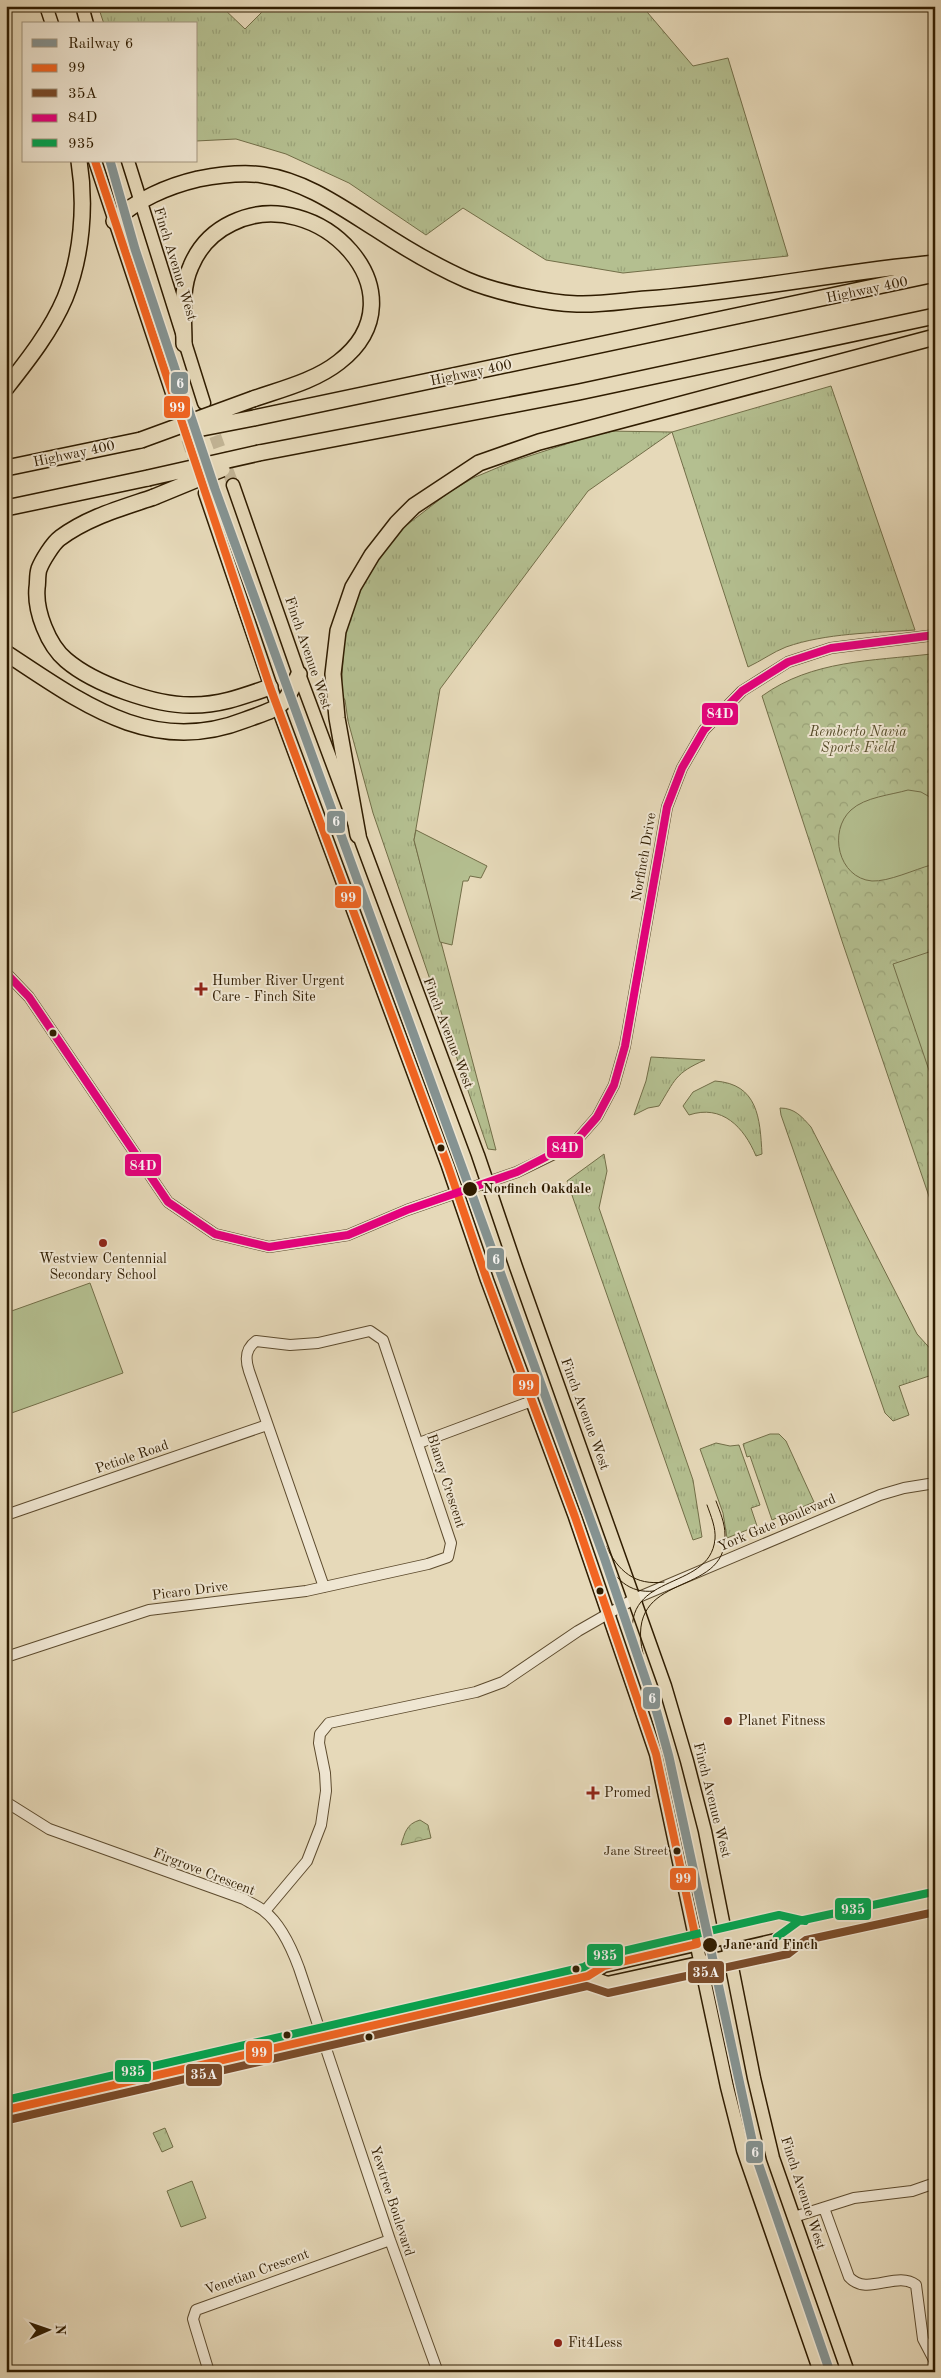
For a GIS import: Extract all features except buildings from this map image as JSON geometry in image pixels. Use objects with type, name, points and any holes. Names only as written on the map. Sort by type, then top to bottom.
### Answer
[{"type":"highway","points":[[6,388],[30,356],[65,297],[80,236],[83,193],[80,162]]},
{"type":"highway","points":[[114,221],[125,211],[161,191],[187,182],[238,174],[263,174],[287,180],[310,189],[342,207],[408,250],[468,280],[514,294],[576,304],[693,295],[935,263]]},
{"type":"highway","points":[[141,440],[325,372],[340,362],[359,340],[370,311],[368,281],[362,265],[341,241],[315,224],[278,213],[254,215],[223,227],[210,238],[191,266],[183,300],[184,344]]},
{"type":"highway","name":"Highway 400","points":[[6,468],[254,418],[935,274]]},
{"type":"highway","points":[[6,508],[259,453],[578,392],[935,316]]},
{"type":"highway","points":[[358,834],[334,697],[333,674],[338,631],[354,587],[372,555],[397,523],[414,506],[479,464],[539,442],[685,402],[935,338]]},
{"type":"highway","points":[[259,453],[154,497],[99,516],[59,539],[39,570],[36,602],[45,630],[65,660],[90,675],[131,694],[158,701],[192,705],[223,703],[270,687]]},
{"type":"highway","points":[[6,653],[107,716],[126,724],[178,732],[201,732],[229,727],[278,708],[289,696],[299,674]]},
{"type":"main road","points":[[46,6],[51,22]]},
{"type":"main road","points":[[82,6],[86,22]]},
{"type":"main road","points":[[95,162],[176,405]]},
{"type":"main road","name":"Finch Avenue West","points":[[128,162],[204,403]]},
{"type":"main road","name":"Finch Avenue West","points":[[233,485],[299,674],[487,1182],[665,1686],[687,1761],[711,1857],[762,2114],[773,2158],[848,2372]]},
{"type":"main road","points":[[205,493],[270,687],[532,1401],[608,1612],[656,1754],[728,2093],[743,2150],[820,2372]]},
{"type":"main road","points":[[588,1976],[607,1983],[701,1963],[786,1944],[802,1931],[935,1902]]},
{"type":"main road","points":[[6,2110],[588,1976],[604,1966],[726,1937],[781,1925],[802,1931]]},
{"type":"street","name":"Norfinch Drive","points":[[6,973],[29,996],[168,1202],[215,1234],[269,1247],[348,1235],[407,1210],[536,1163],[575,1142],[597,1117],[614,1085],[625,1046],[667,807],[682,768],[704,730],[742,691],[788,662],[831,648],[935,635]]},
{"type":"street","name":"Blaney Crescent","points":[[370,1331],[383,1340],[451,1542],[448,1557],[428,1564],[324,1587],[267,1425],[246,1362],[250,1346],[256,1342],[266,1341],[290,1345],[318,1343],[370,1331]]},
{"type":"street","points":[[419,1443],[532,1401]]},
{"type":"street","name":"Petiole Road","points":[[6,1515],[267,1425]]},
{"type":"street","name":"York Gate Boulevard","points":[[265,1912],[307,1861],[321,1826],[326,1791],[325,1773],[318,1743],[320,1734],[329,1723],[476,1692],[502,1682],[608,1612],[634,1599],[873,1498],[904,1488],[935,1483]]},
{"type":"street","name":"Picaro Drive","points":[[6,1657],[149,1610],[306,1591],[324,1587]]},
{"type":"street","name":"Firgrove Crescent","points":[[6,1802],[49,1830],[244,1899],[265,1912],[286,1939],[293,1953],[322,2038]]},
{"type":"street","name":"Yewtree Boulevard","points":[[322,2038],[390,2240],[436,2368],[435,2372]]},
{"type":"street","points":[[794,2217],[824,2208],[829,2204],[854,2198],[912,2191],[935,2184]]},
{"type":"street","points":[[824,2208],[849,2278],[852,2281],[863,2285],[909,2280],[916,2285],[923,2339],[935,2362]]},
{"type":"street","name":"Venetian Crescent","points":[[210,2372],[193,2318],[196,2310],[390,2240]]},
{"type":"green space","points":[[98,6],[221,6],[245,29],[268,6],[642,6],[693,66],[728,58],[788,256],[623,273],[546,260],[463,208],[426,235],[349,183],[286,154],[236,139],[198,141],[198,22],[103,22]]},
{"type":"green space","points":[[831,386],[915,630],[850,634],[801,642],[776,651],[748,667],[672,432]]},
{"type":"green space","points":[[606,431],[672,432],[588,491],[440,689],[414,840],[496,1150],[488,1149],[373,813],[348,721],[345,700],[341,694],[344,643],[349,615],[360,588],[376,560],[403,528],[448,493],[473,478],[511,462]]},
{"type":"green space","name":"Remberto Navia Sports Field","points":[[931,654],[935,666],[935,1214],[843,944],[762,696],[781,684],[801,675],[822,669],[843,664]]},
{"type":"green space","points":[[908,790],[921,792],[935,800],[935,861],[931,865],[879,881],[860,878],[851,872],[844,863],[840,852],[840,830],[844,819],[851,810],[863,802]]},
{"type":"green space","points":[[416,830],[487,866],[481,878],[470,876],[468,881],[463,881],[452,945],[440,942],[414,840]]},
{"type":"green space","points":[[935,950],[935,1088],[893,964]]},
{"type":"green space","points":[[651,1057],[705,1060],[681,1073],[659,1106],[648,1108],[634,1115],[646,1081]]},
{"type":"green space","points":[[715,1081],[740,1089],[754,1105],[760,1128],[762,1154],[756,1156],[751,1145],[738,1127],[722,1115],[701,1112],[689,1115],[683,1106],[693,1092]]},
{"type":"green space","points":[[780,1108],[794,1111],[811,1127],[917,1334],[935,1354],[935,1374],[899,1386],[909,1415],[893,1421],[885,1413]]},
{"type":"green space","points":[[604,1154],[607,1171],[599,1208],[693,1480],[702,1537],[693,1540],[567,1181]]},
{"type":"green space","points":[[90,1283],[123,1373],[6,1415],[6,1313]]},
{"type":"green space","points":[[770,1434],[779,1434],[786,1441],[814,1502],[772,1520],[750,1456],[747,1457],[743,1444]]},
{"type":"green space","points":[[716,1443],[730,1446],[739,1445],[760,1505],[751,1508],[757,1526],[727,1538],[723,1513],[700,1449]]},
{"type":"green space","points":[[420,1820],[428,1825],[431,1838],[401,1845],[409,1827]]},
{"type":"green space","points":[[165,2128],[173,2147],[162,2152],[153,2133]]},
{"type":"green space","points":[[192,2181],[206,2218],[181,2227],[167,2191]]},
{"type":"tunnel","points":[[176,405],[205,493]]},
{"type":"tunnel","points":[[209,419],[233,485]]},
{"type":"tram line","points":[[643,1654],[641,1627],[648,1608],[661,1596],[695,1579],[710,1569],[721,1555],[725,1531],[716,1501]]},
{"type":"tram line","points":[[635,1648],[632,1623],[638,1605],[650,1593],[698,1568],[709,1556],[715,1535],[707,1505]]},
{"type":"tram line","points":[[606,1546],[616,1563],[629,1575],[644,1582],[664,1582]]},
{"type":"tram line","points":[[604,1557],[613,1572],[623,1583],[637,1590],[654,1591]]},
{"type":"rail line","name":"6","points":[[110,162],[135,249],[215,489],[604,1557],[657,1713],[669,1757],[755,2154],[830,2372]]},
{"type":"transit line","name":"99","points":[[6,2110],[588,1976],[604,1966],[697,1944],[656,1754],[575,1517],[487,1280],[448,1166],[270,687],[95,162]]},
{"type":"transit line","name":"84D","points":[[6,973],[29,997],[168,1202],[215,1234],[269,1247],[348,1235],[407,1210],[517,1172],[575,1142],[597,1117],[614,1085],[625,1046],[667,807],[682,768],[704,730],[742,691],[788,662],[831,648],[935,635]]},
{"type":"transit line","name":"935","points":[[777,1937],[799,1921],[933,1892]]},
{"type":"transit line","name":"35A","points":[[8,2120],[587,1986],[608,1993],[788,1954],[806,1940],[935,1912]]},
{"type":"transit line","name":"935","points":[[6,2100],[584,1967],[602,1956],[779,1915],[805,1921]]},
{"type":"place","name":"Humber River Urgent Care - Finch Site","points":[[201,989]]},
{"type":"place","name":"Norfinch Oakdale","points":[[470,1189]]},
{"type":"place","name":"Westview Centennial Secondary School","points":[[103,1243]]},
{"type":"place","name":"Planet Fitness","points":[[728,1721]]},
{"type":"place","name":"Promed","points":[[593,1793]]},
{"type":"place","name":"Jane Street","points":[[677,1851]]},
{"type":"place","name":"Jane and Finch","points":[[710,1945]]},
{"type":"place","name":"Fit4Less","points":[[558,2343]]}]
